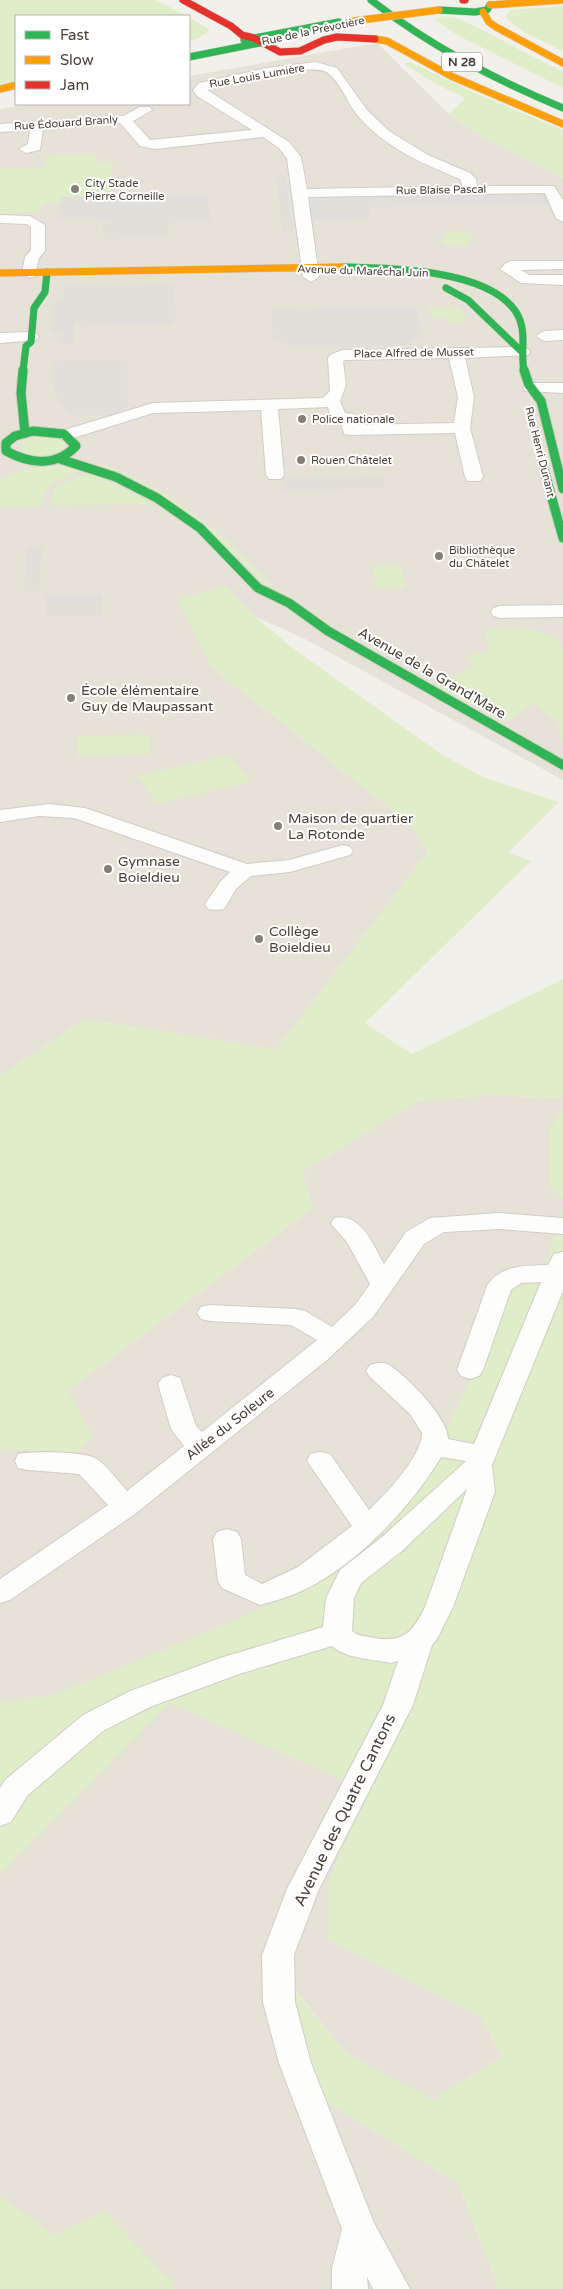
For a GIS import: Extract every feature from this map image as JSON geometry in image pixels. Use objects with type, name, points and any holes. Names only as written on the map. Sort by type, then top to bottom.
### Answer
[{"type":"main road","points":[[183,0],[231,26],[242,35],[273,50],[300,51],[324,40],[337,37],[358,36],[382,40],[451,76],[563,124]]},
{"type":"main road","points":[[198,0],[246,25],[258,34],[257,41]]},
{"type":"main road","name":"N 28","points":[[371,0],[401,24],[459,60],[563,108]]},
{"type":"main road","points":[[563,0],[486,8],[466,12],[453,8],[452,4],[464,0],[477,1],[486,8],[488,22],[563,63]]},
{"type":"main road","name":"N 28","points":[[396,4],[422,24],[469,52],[563,97]]},
{"type":"main road","name":"Rue de la Prévotière","points":[[190,57],[333,23],[453,8]]},
{"type":"main road","name":"Rue de la Prévotière","points":[[190,51],[257,41]]},
{"type":"main road","points":[[0,88],[15,85]]},
{"type":"main road","points":[[0,94],[15,91]]},
{"type":"main road","name":"Avenue du Maréchal Juin","points":[[29,290],[47,276],[310,272],[416,271],[450,276],[479,285],[496,293],[511,306],[518,319],[524,338],[522,352],[504,339],[477,303],[454,290],[401,280],[310,272]]},
{"type":"main road","name":"Avenue du Maréchal Juin","points":[[0,273],[29,290]]},
{"type":"main road","points":[[29,290],[42,300],[47,276]]},
{"type":"main road","name":"Avenue du Maréchal Juin","points":[[0,281],[29,290]]},
{"type":"main road","points":[[25,433],[21,393],[26,346],[33,343],[29,290]]},
{"type":"main road","name":"Rue Henri Dunant","points":[[522,352],[530,395],[541,401],[563,488]]},
{"type":"main road","points":[[42,422],[76,442],[74,450],[60,459],[45,461],[25,460],[3,452],[6,443],[25,433],[59,433]]},
{"type":"main road","points":[[74,450],[140,476]]},
{"type":"main road","name":"Avenue de la Grand'Mare","points":[[60,459],[116,477],[157,498],[200,528],[258,588],[289,603],[328,631],[563,765]]},
{"type":"main road","points":[[12,465],[25,460]]},
{"type":"main road","name":"Rue Henri Dunant","points":[[542,460],[563,538]]},
{"type":"main road","points":[[282,586],[289,603]]},
{"type":"street","name":"Rue Louis Lumière","points":[[310,272],[301,193],[294,157],[284,145],[202,93],[201,88],[299,67],[328,68],[336,73],[350,98],[379,129],[418,156],[470,184]]},
{"type":"street","points":[[124,120],[145,110]]},
{"type":"street","name":"Rue Édouard Branly","points":[[0,128],[108,118],[124,120],[145,143],[151,145]]},
{"type":"street","points":[[26,149],[34,146],[37,125]]},
{"type":"street","points":[[152,161],[151,145],[266,133]]},
{"type":"street","name":"Rue Blaise Pascal","points":[[301,193],[470,184],[549,189],[558,203],[563,218]]},
{"type":"street","points":[[0,219],[23,219],[37,222],[38,251],[43,257],[47,276]]},
{"type":"street","points":[[29,290],[32,257],[38,251]]},
{"type":"street","points":[[563,265],[508,268],[526,280],[563,280]]},
{"type":"street","points":[[544,336],[563,335]]},
{"type":"street","points":[[0,338],[33,343]]},
{"type":"street","name":"Place Alfred de Musset","points":[[331,401],[338,392],[335,361],[338,356],[522,352]]},
{"type":"street","points":[[456,353],[466,397],[462,428],[474,477]]},
{"type":"street","points":[[530,395],[563,388]]},
{"type":"street","points":[[59,433],[94,429],[134,413],[153,408],[319,404],[331,401],[336,407],[338,418],[348,418],[350,430],[462,428]]},
{"type":"street","points":[[269,405],[275,475]]},
{"type":"street","points":[[500,612],[563,611]]},
{"type":"street","points":[[0,816],[60,808],[78,812],[245,870],[290,866],[342,851]]},
{"type":"street","points":[[216,904],[228,885],[245,870]]},
{"type":"street","name":"Allée du Soleure","points":[[0,1593],[125,1507],[334,1339],[364,1312],[382,1283],[415,1238],[439,1224],[499,1221],[563,1226]]},
{"type":"street","points":[[343,1224],[357,1238],[382,1283]]},
{"type":"street","points":[[470,1370],[500,1286],[515,1276],[560,1266]]},
{"type":"street","name":"Avenue des Quatre Cantons","points":[[392,2289],[359,2229],[295,2063],[279,2002],[278,1955],[303,1889],[335,1831],[398,1705],[419,1640],[427,1632],[439,1607],[481,1492],[481,1460],[560,1266]]},
{"type":"street","points":[[210,1313],[296,1317],[334,1339]]},
{"type":"street","points":[[227,1539],[232,1581],[260,1595],[288,1585],[335,1554],[386,1511],[414,1478],[434,1446],[435,1433],[422,1412],[379,1371]]},
{"type":"street","points":[[172,1384],[184,1429],[201,1446]]},
{"type":"street","points":[[434,1446],[481,1460]]},
{"type":"street","name":"Avenue des Quatre Cantons","points":[[337,1634],[340,1598],[350,1577],[392,1544],[481,1460]]},
{"type":"street","points":[[28,1461],[86,1465],[125,1507]]},
{"type":"street","points":[[320,1461],[367,1527]]},
{"type":"street","points":[[0,1814],[16,1788],[93,1723],[140,1699],[230,1666],[337,1634],[348,1644],[391,1652],[419,1640]]},
{"type":"street","points":[[350,2289],[349,2268],[359,2229]]},
{"type":"shaded area","points":[[377,43],[449,114],[480,135],[563,178],[563,780],[305,639],[254,616],[225,586],[212,667],[410,824],[428,852],[276,1050],[86,1019],[0,1076],[0,109],[26,105],[190,105],[190,76]]},
{"type":"shaded area","points":[[276,177],[286,177],[293,232],[282,233]]},
{"type":"shaded area","points":[[546,191],[551,205],[374,207],[371,208],[370,220],[310,221],[307,200],[311,195]]},
{"type":"shaded area","points":[[208,195],[210,222],[168,223],[168,238],[103,239],[103,224],[115,223],[97,219],[58,219],[61,197]]},
{"type":"shaded area","points":[[174,284],[176,321],[172,321],[172,325],[81,327],[81,322],[74,322],[74,345],[52,345],[52,343],[61,342],[61,333],[51,333],[52,306],[54,305],[54,300],[62,299],[65,286]]},
{"type":"shaded area","points":[[317,306],[356,306],[363,308],[416,306],[422,340],[411,340],[412,345],[338,347],[285,347],[284,342],[273,343],[271,308],[311,309]]},
{"type":"shaded area","points":[[127,359],[128,407],[115,416],[70,415],[59,402],[52,381],[52,365],[55,362],[60,360]]},
{"type":"shaded area","points":[[383,476],[386,488],[284,491],[283,478]]},
{"type":"shaded area","points":[[27,546],[42,546],[39,593],[24,593]]},
{"type":"shaded area","points":[[102,594],[101,616],[45,617],[46,595]]},
{"type":"shaded area","points":[[493,1095],[563,1098],[563,1337],[383,1735],[328,1885],[328,1939],[481,2017],[502,2057],[433,2100],[346,2054],[291,1985],[324,2100],[458,2183],[499,2289],[0,2289],[0,1448],[76,1454],[92,1435],[67,1391],[313,1208],[302,1172],[417,1101]]},
{"type":"green space","points":[[0,0],[155,0],[186,15],[15,15],[15,80],[0,84]]},
{"type":"green space","points":[[563,6],[563,51],[525,33],[507,19],[507,14],[511,10]]},
{"type":"green space","points":[[443,16],[461,19],[563,72],[563,88],[459,36],[434,19]]},
{"type":"green space","points":[[190,18],[210,30],[190,42]]},
{"type":"green space","points":[[410,62],[477,94],[563,130],[563,178],[480,135],[449,114],[465,98],[436,84],[404,64]]},
{"type":"green space","points":[[95,154],[99,162],[113,162],[110,196],[61,197],[60,202],[45,204],[36,212],[0,214],[0,168],[43,168],[49,159],[42,155]]},
{"type":"green space","points":[[447,231],[473,233],[467,247],[442,244]]},
{"type":"green space","points":[[460,307],[467,322],[451,323],[448,317],[433,318],[427,308]]},
{"type":"green space","points":[[45,435],[61,438],[67,448],[45,455],[33,455],[22,450],[21,445],[23,442]]},
{"type":"green space","points":[[103,464],[141,481],[192,512],[223,538],[271,585],[268,586],[235,554],[99,467]]},
{"type":"green space","points":[[63,466],[81,470],[52,484],[44,493],[42,506],[0,507],[0,481],[7,476],[22,470]]},
{"type":"green space","points":[[88,472],[154,504],[51,505],[54,488]]},
{"type":"green space","points":[[396,565],[401,567],[404,587],[399,589],[376,587],[373,567]]},
{"type":"green space","points":[[225,586],[254,616],[294,649],[441,754],[483,777],[559,802],[508,853],[531,861],[365,1023],[412,1054],[563,979],[563,1098],[493,1095],[417,1101],[302,1172],[313,1208],[67,1391],[92,1435],[76,1454],[0,1448],[0,1076],[86,1019],[276,1050],[428,852],[410,824],[212,667],[177,600]]},
{"type":"green space","points":[[499,628],[536,630],[560,641],[563,649],[563,740],[558,722],[534,703],[507,722],[436,686],[474,666],[468,656],[488,652],[486,631]]},
{"type":"green space","points":[[149,735],[149,754],[77,756],[77,736]]},
{"type":"green space","points":[[229,755],[251,782],[157,803],[137,776]]},
{"type":"green space","points":[[563,1109],[563,1199],[550,1187],[549,1130]]},
{"type":"green space","points":[[563,1209],[563,2289],[499,2289],[458,2183],[324,2100],[289,1984],[346,2054],[433,2100],[502,2057],[481,2017],[328,1939],[328,1884],[363,1789],[170,1703],[0,1874],[0,1703],[57,1694],[253,1613],[366,1538],[433,1458],[513,1287],[541,1281]]},
{"type":"green space","points":[[0,2196],[53,2235],[105,2212],[174,2285],[174,2289],[0,2289]]},
{"type":"traffic: fast","points":[[371,0],[416,33],[463,61],[512,86],[563,108]]},
{"type":"traffic: fast","points":[[439,10],[475,12],[487,10],[490,5]]},
{"type":"traffic: fast","points":[[244,40],[339,22]]},
{"type":"traffic: fast","points":[[190,57],[265,42]]},
{"type":"traffic: fast","points":[[344,267],[420,271],[449,276],[476,284],[499,296],[515,312],[524,334],[523,366],[529,385],[541,401],[563,489]]},
{"type":"traffic: fast","points":[[25,433],[21,393],[26,346],[31,342],[34,308],[45,292],[47,272]]},
{"type":"traffic: fast","points":[[446,288],[468,300],[522,352]]},
{"type":"traffic: fast","points":[[33,431],[52,431],[64,434],[69,436],[76,446],[61,458],[43,462],[24,459],[6,451],[6,443],[15,436],[33,431]]},
{"type":"traffic: fast","points":[[60,459],[116,477],[157,498],[200,528],[258,588],[289,603],[328,631],[563,765]]},
{"type":"traffic: fast","points":[[544,470],[563,538]]},
{"type":"traffic: slow","points":[[490,5],[563,0]]},
{"type":"traffic: slow","points":[[353,21],[439,10]]},
{"type":"traffic: slow","points":[[483,12],[489,22],[496,27],[563,63]]},
{"type":"traffic: slow","points":[[375,39],[387,41],[451,76],[563,124]]},
{"type":"traffic: slow","points":[[0,89],[15,85]]},
{"type":"traffic: slow","points":[[0,273],[344,267]]},
{"type":"traffic: jam","points":[[183,0],[231,26],[242,35],[254,38],[280,52],[300,51],[324,40],[337,37],[375,39]]},
{"type":"place","name":"City Stade Pierre Corneille","points":[[75,189]]},
{"type":"place","name":"Police nationale","points":[[302,419]]},
{"type":"place","name":"Rouen Châtelet","points":[[301,460]]},
{"type":"place","name":"Bibliothèque du Châtelet","points":[[439,556]]},
{"type":"place","name":"École élémentaire Guy de Maupassant","points":[[71,698]]},
{"type":"place","name":"Maison de quartier La Rotonde","points":[[278,826]]},
{"type":"place","name":"Gymnase Boieldieu","points":[[108,869]]},
{"type":"place","name":"Collège Boieldieu","points":[[259,939]]}]
